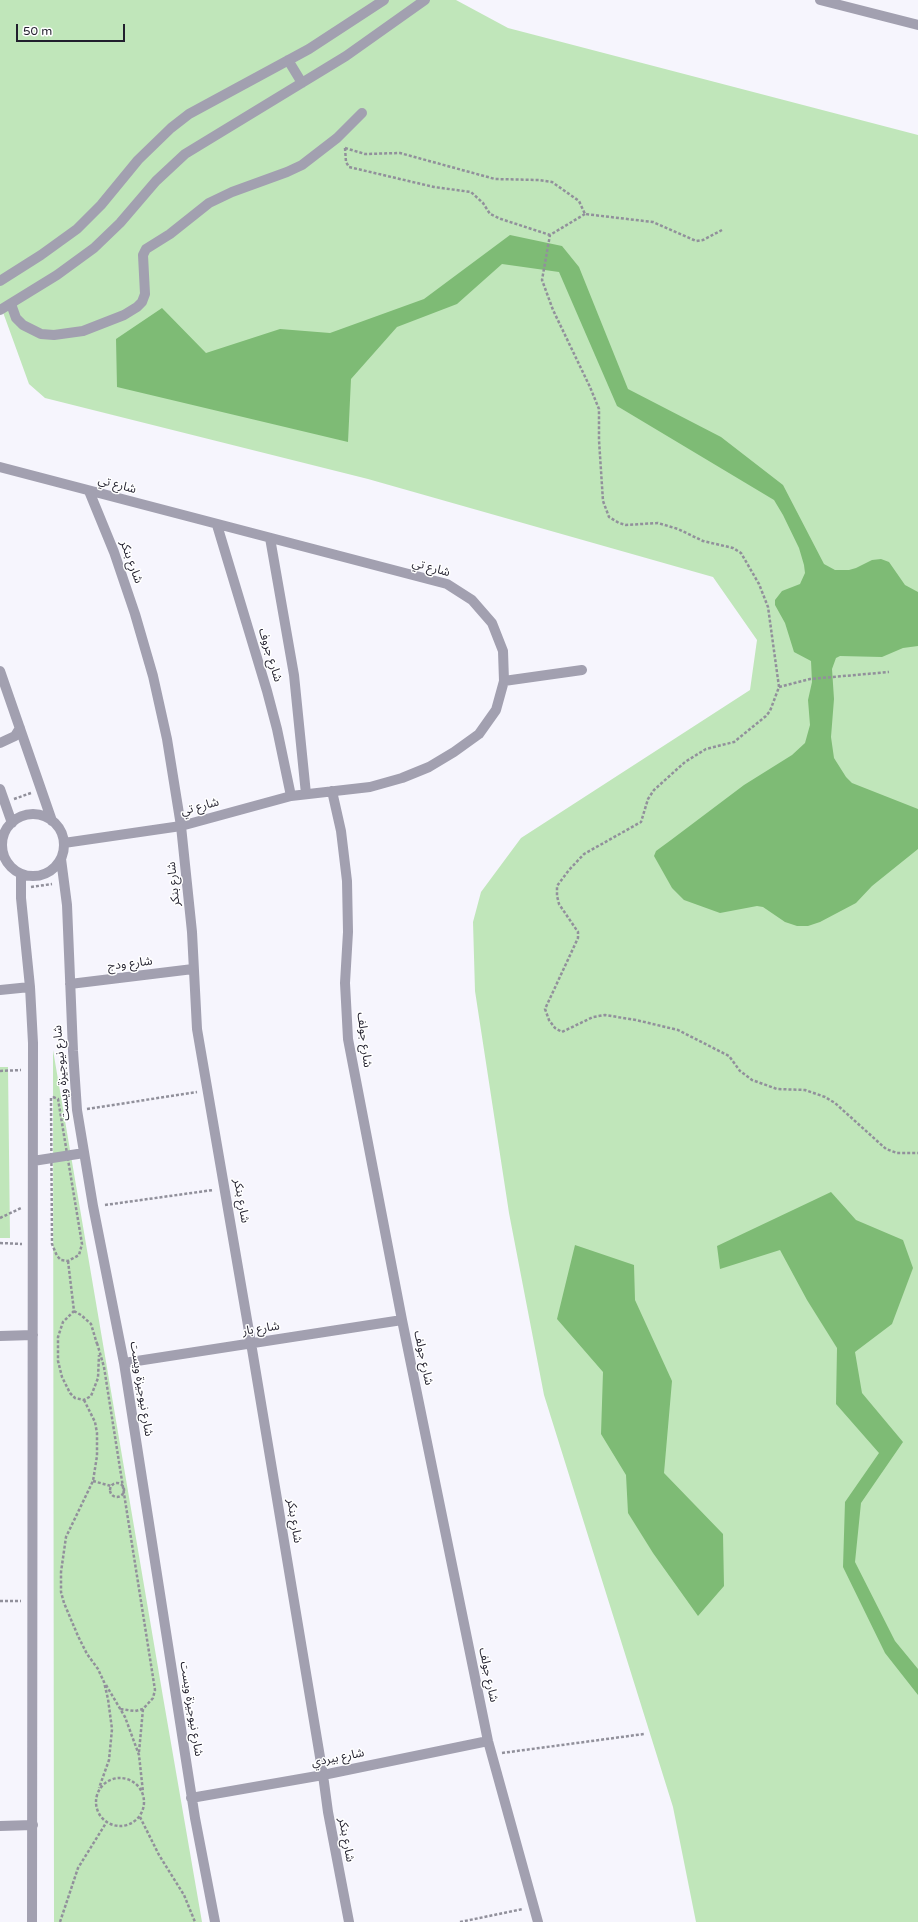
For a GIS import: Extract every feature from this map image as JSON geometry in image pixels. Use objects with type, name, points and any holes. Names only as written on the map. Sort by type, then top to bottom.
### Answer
[{"type":"street","points":[[0,281],[41,255],[77,229],[101,205],[138,160],[189,114],[329,37],[384,0]]},
{"type":"street","points":[[0,310],[58,275],[94,248],[120,223],[156,181],[185,154],[367,42],[425,0]]},
{"type":"street","points":[[820,0],[918,25]]},
{"type":"street","points":[[288,60],[302,83]]},
{"type":"street","points":[[11,304],[16,318],[32,330],[41,334],[54,335],[83,331],[124,315],[137,307],[142,302],[145,294],[143,255],[146,249],[170,234],[209,203],[232,192],[302,165],[346,130],[362,113]]},
{"type":"street","name":"شارع تي","points":[[0,467],[447,584],[472,600],[492,623],[503,651],[504,681],[496,710],[479,734],[454,752],[429,766],[402,778],[370,787],[291,796],[181,826],[64,843]]},
{"type":"street","name":"شارع بنكر","points":[[89,491],[114,552],[135,614],[153,676],[167,739],[181,826],[192,932],[197,1029],[252,1343],[329,1819],[349,1922]]},
{"type":"street","name":"شارع جروف","points":[[217,524],[267,691],[277,729],[291,796]]},
{"type":"street","name":"شارع جروف","points":[[270,538],[294,675],[306,794]]},
{"type":"street","points":[[504,681],[582,670]]},
{"type":"street","points":[[0,671],[52,821]]},
{"type":"street","points":[[0,743],[15,736],[20,728]]},
{"type":"street","points":[[0,789],[12,823]]},
{"type":"street","name":"شارع جولف","points":[[332,791],[341,831],[347,881],[348,932],[345,983],[348,1039],[402,1320],[488,1741],[538,1922]]},
{"type":"street","points":[[32,814],[44,816],[52,821],[58,826],[64,843],[61,859],[56,866],[48,872],[39,875],[21,874],[4,865],[1,842],[7,828],[12,823],[19,818],[32,814]]},
{"type":"street","name":"شارع نيوجيزة ويست","points":[[61,859],[68,905],[70,984],[77,1110],[93,1206],[124,1363],[192,1798],[215,1922]]},
{"type":"street","points":[[21,874],[30,986],[33,1069],[32,1922]]},
{"type":"street","name":"شارع ودج","points":[[70,984],[193,969]]},
{"type":"street","points":[[0,990],[30,986]]},
{"type":"street","points":[[33,1161],[84,1153]]},
{"type":"street","name":"شارع بار","points":[[124,1363],[402,1320]]},
{"type":"street","points":[[0,1336],[33,1335]]},
{"type":"street","name":"شارع بيردي","points":[[192,1798],[323,1775],[488,1741]]},
{"type":"street","points":[[0,1826],[32,1825]]},
{"type":"path","points":[[346,130],[346,162],[349,168],[429,186],[471,192],[483,203],[490,214],[550,235]]},
{"type":"path","points":[[345,148],[365,154],[400,153],[495,179],[539,180],[552,182],[579,201],[585,214]]},
{"type":"path","points":[[722,230],[703,240],[696,241],[653,222],[585,214],[550,235],[542,280],[553,310],[599,409],[599,440],[603,501],[609,517],[619,524],[626,525],[658,523],[678,529],[703,541],[733,548],[741,553],[759,584],[768,608],[779,687],[770,711],[766,716],[734,742],[706,748],[685,762],[654,790],[648,798],[641,822],[584,854],[557,886],[559,904],[578,932],[578,938],[545,1009],[549,1020],[555,1028],[562,1032],[593,1017],[605,1015],[636,1020],[678,1030],[729,1056],[740,1071],[752,1080],[777,1089],[804,1090],[825,1096],[835,1103],[886,1149],[897,1154],[918,1153]]},
{"type":"path","points":[[779,687],[810,679],[889,672]]},
{"type":"path","points":[[4,802],[42,790]]},
{"type":"path","points":[[21,888],[64,883]]},
{"type":"path","points":[[0,1070],[33,1069]]},
{"type":"path","points":[[77,1110],[207,1090]]},
{"type":"path","points":[[54,1096],[58,1099],[68,1156],[82,1244],[79,1255],[68,1262],[61,1260],[57,1256],[52,1244],[51,1098],[54,1096]]},
{"type":"path","points":[[93,1206],[225,1188]]},
{"type":"path","points":[[0,1218],[33,1202]]},
{"type":"path","points":[[0,1244],[33,1244]]},
{"type":"path","points":[[68,1262],[74,1311]]},
{"type":"path","points":[[74,1311],[91,1324],[104,1367],[155,1690],[153,1698],[143,1709],[136,1711],[120,1709]]},
{"type":"path","points":[[74,1311],[63,1322],[58,1336],[58,1362],[62,1377],[70,1393],[75,1398],[84,1400],[91,1396],[98,1378],[100,1358],[97,1343]]},
{"type":"path","points":[[84,1400],[95,1422],[97,1433],[97,1456],[93,1481],[66,1537],[61,1567],[61,1592],[64,1603],[87,1654],[98,1669],[125,1717],[139,1755]]},
{"type":"path","points":[[93,1481],[111,1486],[118,1484],[123,1488]]},
{"type":"path","points":[[111,1486],[110,1493],[115,1497],[122,1494],[123,1488]]},
{"type":"path","points":[[0,1601],[33,1601]]},
{"type":"path","points":[[104,1682],[112,1729],[109,1760],[95,1802],[96,1810],[106,1823],[121,1827],[132,1824],[140,1817],[144,1808],[139,1755],[143,1709]]},
{"type":"path","points":[[492,1754],[644,1734]]},
{"type":"path","points":[[99,1788],[112,1779],[124,1778],[135,1783],[143,1795]]},
{"type":"path","points":[[140,1817],[160,1855],[184,1895],[195,1922]]},
{"type":"path","points":[[60,1922],[78,1868],[106,1823]]},
{"type":"path","points":[[460,1922],[534,1907]]},
{"type":"shaded area","points":[[0,0],[456,0],[508,28],[918,135],[918,1922],[696,1922],[673,1807],[544,1395],[509,1213],[475,991],[473,922],[481,892],[521,838],[750,690],[757,640],[713,577],[368,479],[45,398],[29,384],[0,304]]},
{"type":"shaded area","points":[[510,235],[562,246],[579,267],[628,389],[721,437],[783,485],[824,564],[835,570],[849,570],[872,560],[881,559],[889,562],[905,585],[918,592],[918,646],[903,648],[882,657],[840,656],[836,658],[832,669],[834,699],[831,737],[834,758],[846,777],[852,783],[918,809],[918,849],[872,886],[856,903],[820,922],[808,926],[797,926],[785,922],[763,907],[757,906],[720,913],[684,900],[672,888],[654,856],[656,851],[744,785],[792,755],[805,743],[810,725],[808,700],[812,682],[811,661],[794,652],[785,623],[775,605],[775,600],[782,591],[800,584],[805,573],[804,565],[799,548],[774,500],[617,406],[559,272],[502,264],[457,304],[397,327],[351,379],[348,442],[117,387],[116,339],[162,308],[206,353],[280,329],[330,333],[424,299]]},
{"type":"shaded area","points":[[53,1050],[163,1697],[202,1922],[54,1922]]},
{"type":"shaded area","points":[[0,1067],[8,1067],[10,1238],[0,1238]]},
{"type":"shaded area","points":[[831,1192],[856,1220],[903,1240],[913,1268],[892,1324],[855,1352],[862,1393],[903,1442],[861,1503],[855,1562],[895,1641],[918,1669],[918,1695],[885,1653],[843,1567],[845,1502],[879,1453],[836,1404],[837,1348],[807,1300],[780,1250],[720,1269],[717,1246]]},
{"type":"shaded area","points":[[575,1245],[634,1265],[635,1300],[672,1381],[664,1473],[723,1534],[724,1586],[698,1616],[653,1553],[628,1513],[626,1475],[601,1434],[603,1372],[557,1319]]}]
